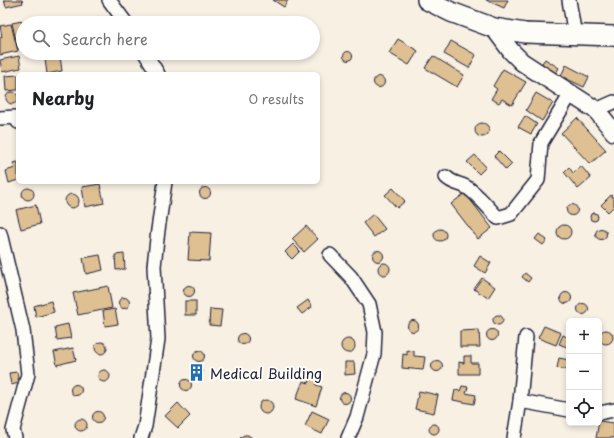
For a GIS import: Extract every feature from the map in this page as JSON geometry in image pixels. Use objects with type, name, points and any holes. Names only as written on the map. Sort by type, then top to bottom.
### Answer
[{"type":"main road","points":[[427,0],[451,12],[494,28],[525,33],[575,36],[614,36]]},
{"type":"street","points":[[109,0],[121,16]]},
{"type":"street","points":[[570,0],[575,36]]},
{"type":"street","points":[[494,28],[511,51],[522,62],[596,110],[614,132]]},
{"type":"street","points":[[149,60],[157,72]]},
{"type":"street","points":[[446,178],[466,187],[485,203],[498,218],[510,214],[538,180],[541,143],[570,94]]},
{"type":"street","points":[[596,110],[614,102]]},
{"type":"street","points":[[0,118],[15,118],[16,119]]},
{"type":"street","points":[[141,438],[145,426],[158,339],[154,266],[166,184]]},
{"type":"street","points":[[0,233],[24,330],[28,374],[13,430],[15,438]]},
{"type":"street","points":[[330,255],[351,277],[369,304],[376,332],[374,354],[357,417],[348,438]]},
{"type":"street","points":[[514,438],[520,401],[526,337]]},
{"type":"street","points":[[520,401],[566,409]]},
{"type":"street","points":[[602,412],[614,410]]},
{"type":"building","points":[[4,0],[22,0],[23,3],[6,7]]},
{"type":"building","points":[[273,0],[288,0],[284,7]]},
{"type":"building","points":[[486,0],[508,0],[504,8]]},
{"type":"building","points":[[16,22],[16,40],[12,23]]},
{"type":"building","points":[[11,24],[16,43],[16,51],[0,55],[0,38],[2,37],[0,26]]},
{"type":"building","points":[[398,39],[418,51],[409,65],[389,53]]},
{"type":"building","points":[[451,41],[476,55],[469,68],[444,54]]},
{"type":"building","points":[[346,52],[350,52],[352,56],[350,60],[346,60],[344,58],[344,54]]},
{"type":"building","points":[[433,56],[464,75],[457,87],[425,68]]},
{"type":"building","points":[[16,57],[16,60],[20,60],[21,68],[2,72],[0,60]]},
{"type":"building","points":[[545,59],[559,68],[554,76],[540,66]]},
{"type":"building","points":[[45,60],[61,60],[62,71],[47,72]]},
{"type":"building","points":[[566,65],[589,77],[584,87],[561,76]]},
{"type":"building","points":[[503,69],[526,82],[512,105],[502,99],[499,103],[491,99],[497,89],[493,86]]},
{"type":"building","points":[[16,75],[16,90],[6,91],[5,76]]},
{"type":"building","points":[[377,77],[381,77],[383,78],[383,86],[377,87],[374,84],[374,80]]},
{"type":"building","points":[[10,92],[14,92],[16,94],[16,102],[14,104],[10,104],[6,100],[6,96]]},
{"type":"building","points":[[536,93],[553,103],[542,121],[526,110]]},
{"type":"building","points":[[525,116],[537,124],[531,134],[518,127]]},
{"type":"building","points":[[577,118],[606,150],[590,164],[561,133]]},
{"type":"building","points":[[482,123],[487,125],[489,130],[487,135],[482,137],[477,135],[475,130],[477,125]]},
{"type":"building","points":[[499,151],[512,164],[506,170],[494,156]]},
{"type":"building","points":[[475,155],[486,167],[479,174],[467,162]]},
{"type":"building","points":[[16,162],[16,181],[9,183],[6,171],[15,168],[13,163]]},
{"type":"building","points":[[581,166],[591,178],[578,189],[564,172],[569,167],[573,173]]},
{"type":"building","points":[[100,184],[104,203],[85,207],[82,187]]},
{"type":"building","points":[[205,187],[209,189],[211,193],[209,197],[205,199],[201,197],[199,193],[201,189]]},
{"type":"building","points":[[26,188],[30,188],[34,194],[30,200],[26,200],[22,196],[22,192]]},
{"type":"building","points":[[393,188],[405,201],[397,208],[385,195]]},
{"type":"building","points":[[465,193],[492,228],[478,239],[451,204]]},
{"type":"building","points":[[72,194],[77,196],[79,201],[77,206],[72,208],[67,206],[65,201],[67,196]]},
{"type":"building","points":[[611,195],[614,199],[614,206],[608,212],[601,205]]},
{"type":"building","points":[[36,205],[40,224],[21,229],[16,210]]},
{"type":"building","points":[[570,205],[574,205],[576,206],[576,214],[570,215],[567,212],[567,208]]},
{"type":"building","points":[[592,213],[596,213],[598,217],[596,221],[592,221],[590,219],[590,215]]},
{"type":"building","points":[[373,214],[385,229],[374,237],[363,223]]},
{"type":"building","points":[[564,225],[569,227],[571,232],[569,237],[564,239],[559,237],[557,232],[559,227]]},
{"type":"building","points":[[306,226],[318,239],[304,252],[292,239]]},
{"type":"building","points":[[601,228],[605,230],[607,234],[605,238],[601,240],[597,238],[595,234],[597,230]]},
{"type":"building","points":[[438,229],[442,229],[446,235],[442,241],[438,241],[434,237],[434,233]]},
{"type":"building","points":[[190,232],[211,233],[209,261],[188,260]]},
{"type":"building","points":[[539,234],[547,240],[543,245],[535,239]]},
{"type":"building","points":[[293,244],[300,251],[292,259],[285,252]]},
{"type":"building","points":[[376,251],[380,251],[382,252],[382,260],[376,261],[373,258],[373,254]]},
{"type":"building","points":[[124,254],[125,269],[116,270],[115,255]]},
{"type":"building","points":[[100,255],[103,270],[86,274],[83,258]]},
{"type":"building","points":[[480,256],[491,263],[485,273],[474,266]]},
{"type":"building","points":[[382,263],[386,263],[390,269],[386,275],[382,275],[378,271],[378,267]]},
{"type":"building","points":[[525,273],[531,278],[528,282],[522,277]]},
{"type":"building","points":[[482,278],[495,287],[488,298],[474,289]]},
{"type":"building","points":[[189,285],[193,287],[195,291],[193,295],[189,297],[185,295],[183,291],[185,287]]},
{"type":"building","points":[[108,286],[112,308],[78,315],[73,293]]},
{"type":"building","points":[[564,293],[568,293],[570,294],[570,302],[564,303],[561,300],[561,296]]},
{"type":"building","points":[[124,297],[128,299],[130,303],[128,307],[124,309],[120,307],[118,303],[120,299]]},
{"type":"building","points":[[308,300],[312,307],[302,314],[297,308]]},
{"type":"building","points":[[51,301],[54,312],[36,317],[34,306]]},
{"type":"building","points":[[185,301],[196,301],[196,315],[185,315]]},
{"type":"building","points":[[581,304],[585,304],[587,305],[587,313],[581,314],[578,311],[578,307]]},
{"type":"building","points":[[115,309],[118,324],[105,326],[103,311]]},
{"type":"building","points":[[210,309],[222,310],[220,326],[209,325]]},
{"type":"building","points":[[496,315],[500,315],[503,320],[500,325],[496,325],[493,322],[493,318]]},
{"type":"building","points":[[411,321],[415,321],[417,322],[417,330],[411,331],[408,328],[408,324]]},
{"type":"building","points":[[68,324],[71,338],[57,340],[55,327]]},
{"type":"building","points":[[544,326],[561,333],[556,345],[538,338]]},
{"type":"building","points":[[479,330],[480,347],[460,347],[460,331]]},
{"type":"building","points":[[490,330],[494,330],[496,331],[496,339],[490,340],[487,337],[487,333]]},
{"type":"building","points":[[606,330],[611,332],[613,337],[611,342],[606,344],[602,342],[602,332]]},
{"type":"building","points":[[243,333],[247,335],[249,339],[247,343],[243,345],[239,343],[237,339],[239,335]]},
{"type":"building","points":[[563,335],[566,336],[566,347],[559,344]]},
{"type":"building","points":[[345,339],[351,339],[355,343],[355,349],[351,353],[345,353],[341,349],[341,343]]},
{"type":"building","points":[[99,342],[103,342],[107,348],[103,354],[99,354],[95,350],[95,346]]},
{"type":"building","points":[[73,348],[76,360],[57,365],[54,352]]},
{"type":"building","points":[[199,350],[203,352],[205,356],[203,360],[199,362],[195,360],[193,356],[195,352]]},
{"type":"building","points":[[407,350],[414,351],[414,356],[425,357],[423,370],[402,368],[403,354],[407,355]]},
{"type":"building","points":[[464,356],[471,356],[471,363],[478,363],[478,374],[459,374],[459,362],[464,363]]},
{"type":"building","points":[[559,358],[566,359],[566,370],[557,368]]},
{"type":"building","points":[[437,360],[441,362],[443,366],[441,370],[437,372],[433,370],[431,366],[433,362]]},
{"type":"building","points":[[345,362],[354,362],[355,374],[345,375]]},
{"type":"building","name":"Medical Building","points":[[197,367],[201,369],[203,373],[201,377],[197,379],[193,377],[191,373],[193,369]]},
{"type":"building","points":[[106,370],[109,371],[109,381],[102,382],[99,381],[98,374],[99,371]]},
{"type":"building","points":[[17,372],[19,383],[11,385],[9,373]]},
{"type":"building","points":[[312,374],[319,377],[316,385],[322,387],[316,406],[296,399],[303,381],[309,383]]},
{"type":"building","name":"Medical Building","points":[[186,379],[190,381],[192,385],[190,389],[186,391],[182,389],[180,385],[182,381]]},
{"type":"building","points":[[76,384],[80,386],[82,390],[80,394],[76,396],[72,394],[70,390],[72,386]]},
{"type":"building","points":[[462,386],[468,387],[466,393],[476,395],[474,404],[453,400],[455,390],[460,391]]},
{"type":"building","points":[[419,391],[438,395],[434,413],[415,409]]},
{"type":"building","points":[[343,393],[347,393],[349,394],[349,402],[343,403],[340,400],[340,396]]},
{"type":"building","points":[[266,400],[271,402],[273,407],[271,412],[266,414],[261,412],[259,407],[261,402]]},
{"type":"building","points":[[178,403],[190,416],[178,428],[165,416]]},
{"type":"building","points":[[98,411],[102,413],[104,417],[102,421],[98,423],[94,421],[92,417],[94,413]]},
{"type":"building","points":[[312,411],[329,419],[322,434],[305,426]]},
{"type":"building","points":[[81,419],[85,421],[87,425],[85,429],[81,431],[77,429],[75,425],[77,421]]},
{"type":"building","points":[[602,421],[614,423],[614,438],[596,438],[598,426],[602,426]]},
{"type":"building","points":[[432,424],[436,424],[438,425],[438,433],[432,434],[429,431],[429,427]]},
{"type":"building","points":[[244,435],[248,435],[252,438],[240,438]]},
{"type":"place","name":"Medical Building","points":[[197,373]]}]
